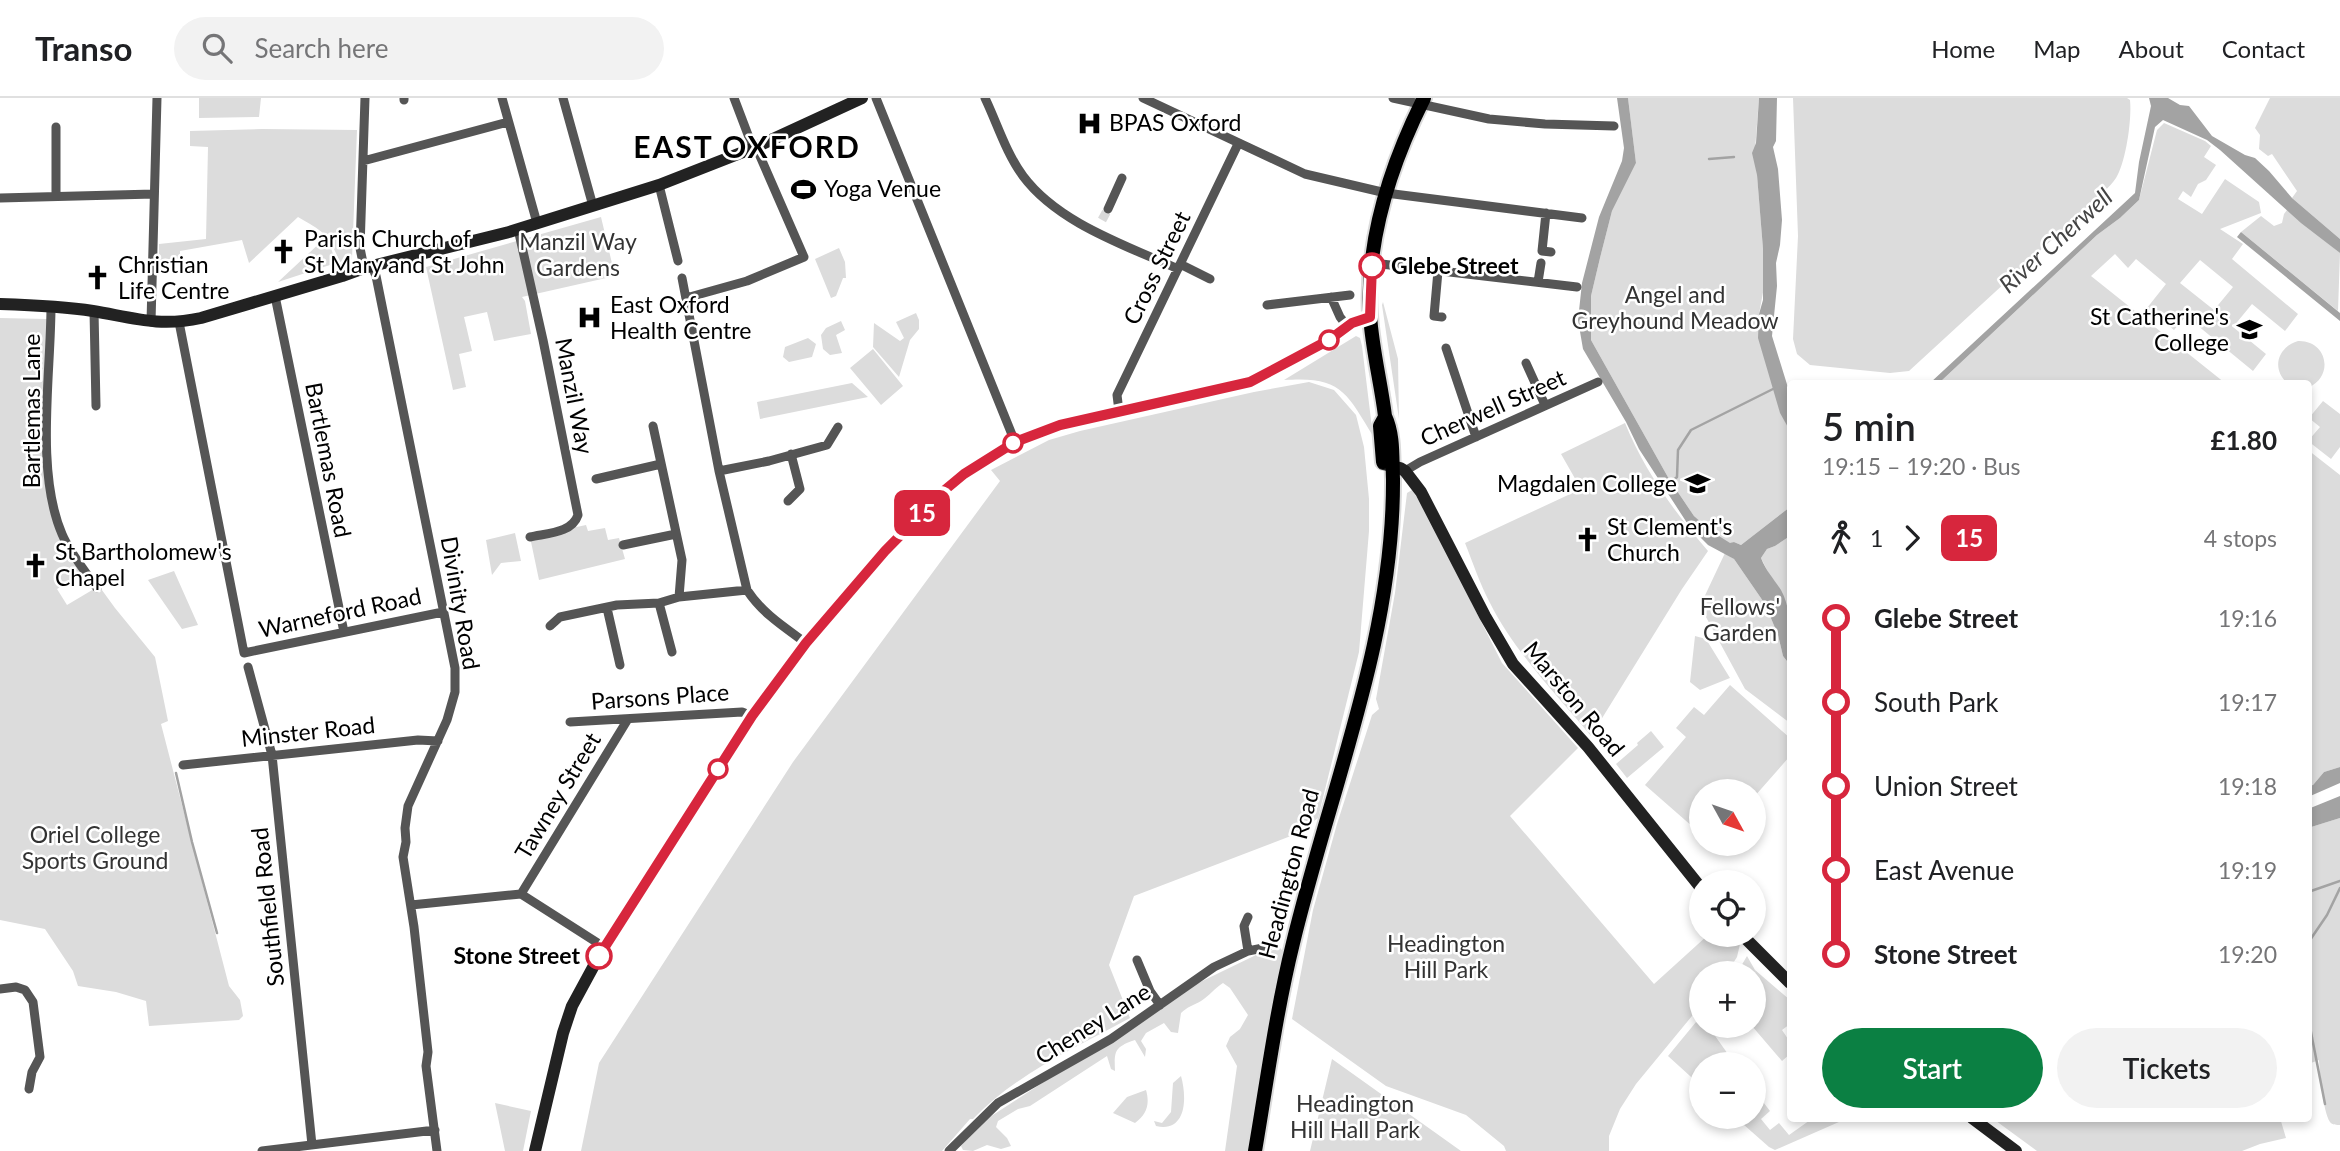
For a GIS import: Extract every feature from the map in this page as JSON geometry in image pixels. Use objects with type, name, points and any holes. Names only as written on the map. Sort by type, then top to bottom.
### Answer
[{"type":"main road","points":[[0,304],[94,311],[151,322],[179,322],[201,318],[368,267],[518,229],[659,185],[754,148],[858,99]]},
{"type":"main road","name":"Headington Road","points":[[1255,1151],[1292,945],[1361,701],[1380,610],[1390,547],[1393,467],[1390,426],[1385,416],[1370,317],[1373,263],[1378,224],[1386,193],[1422,101]]},
{"type":"main road","points":[[536,1151],[563,1033],[572,1006],[604,947],[752,716],[806,643],[871,566],[946,489],[985,459],[1015,442],[1060,425],[1250,382],[1320,345],[1356,321],[1370,317]]},
{"type":"main road","name":"Marston Road","points":[[1393,467],[1421,492],[1513,664],[1588,747],[1689,873]]},
{"type":"main road","points":[[1754,947],[1787,980]]},
{"type":"main road","points":[[1977,1122],[2009,1149]]},
{"type":"street","points":[[151,322],[157,98]]},
{"type":"street","name":"Divinity Road","points":[[365,98],[360,248],[368,267],[376,276],[455,668],[455,692],[447,720],[408,806],[403,857],[411,905],[437,1151]]},
{"type":"street","points":[[502,98],[537,223]]},
{"type":"street","points":[[563,98],[593,206]]},
{"type":"street","points":[[686,298],[747,281],[804,257],[734,98]]},
{"type":"street","points":[[876,98],[1015,442]]},
{"type":"street","points":[[985,98],[1023,175],[1051,206],[1097,231],[1210,279]]},
{"type":"street","points":[[1143,98],[1305,174],[1386,193],[1582,218]]},
{"type":"street","points":[[1392,98],[1402,102],[1422,101],[1489,119],[1614,126]]},
{"type":"street","points":[[363,161],[508,122]]},
{"type":"street","points":[[56,127],[56,195]]},
{"type":"street","name":"Cross Street","points":[[1119,411],[1117,395],[1238,144]]},
{"type":"street","points":[[1108,209],[1122,178]]},
{"type":"street","points":[[659,185],[678,261]]},
{"type":"street","points":[[0,198],[154,194]]},
{"type":"street","points":[[1546,213],[1542,251],[1550,252]]},
{"type":"street","points":[[1097,231],[1102,220]]},
{"type":"street","name":"Manzil Way","points":[[518,229],[578,514],[575,524],[569,528],[530,537]]},
{"type":"street","points":[[1373,263],[1577,287]]},
{"type":"street","points":[[1538,282],[1541,263]]},
{"type":"street","points":[[1438,271],[1434,316],[1442,317]]},
{"type":"street","points":[[682,278],[719,471],[747,590],[756,603],[782,627],[806,643]]},
{"type":"street","points":[[1268,305],[1350,295]]},
{"type":"street","name":"Bartlemas Road","points":[[275,296],[344,632]]},
{"type":"street","points":[[1331,297],[1339,317],[1347,326]]},
{"type":"street","name":"Bartlemas Lane","points":[[51,306],[47,440],[54,511],[62,536],[97,588]]},
{"type":"street","points":[[94,311],[96,406]]},
{"type":"street","name":"Warneford Road","points":[[179,322],[244,653],[443,612]]},
{"type":"street","points":[[1446,348],[1476,437]]},
{"type":"street","points":[[1526,363],[1545,405]]},
{"type":"street","name":"Cherwell Street","points":[[1393,467],[1420,462],[1598,382]]},
{"type":"street","points":[[653,426],[682,560],[679,597]]},
{"type":"street","points":[[719,471],[827,445],[838,427]]},
{"type":"street","points":[[788,501],[800,489],[791,454]]},
{"type":"street","points":[[596,479],[661,464]]},
{"type":"street","points":[[623,545],[676,534]]},
{"type":"street","points":[[550,626],[560,617],[607,608],[747,590]]},
{"type":"street","points":[[659,603],[672,652]]},
{"type":"street","points":[[607,608],[620,665]]},
{"type":"street","name":"Southfield Road","points":[[248,667],[272,755],[312,1145]]},
{"type":"street","name":"Parsons Place","points":[[570,722],[742,712],[752,716]]},
{"type":"street","name":"Tawney Street","points":[[521,894],[628,719]]},
{"type":"street","name":"Minster Road","points":[[183,765],[418,740],[438,741]]},
{"type":"street","points":[[411,905],[521,894],[604,947]]},
{"type":"street","points":[[1248,917],[1244,926],[1248,951]]},
{"type":"street","name":"Cheney Lane","points":[[949,1151],[998,1103],[1111,1039],[1214,967],[1248,951],[1268,947]]},
{"type":"street","points":[[1137,960],[1150,991],[1160,1005]]},
{"type":"street","points":[[0,989],[16,987],[25,990],[33,1002],[40,1057],[32,1072],[29,1089]]},
{"type":"street","points":[[262,1151],[435,1130]]},
{"type":"green space","points":[[199,98],[261,98],[259,117],[199,118]]},
{"type":"green space","name":"Angel and Greyhound Meadow","points":[[1628,98],[1759,98],[1755,150],[1764,287],[1759,314],[1780,412],[1787,425],[1787,509],[1741,545],[1734,542],[1730,544],[1711,532],[1694,516],[1669,479],[1591,340],[1591,296],[1600,258],[1612,211],[1636,163]]},
{"type":"green space","points":[[1793,98],[2127,98],[2130,100],[2130,118],[2120,171],[2105,191],[1909,371],[1890,373],[1810,365],[1797,354],[1793,339],[1798,236]]},
{"type":"green space","points":[[2270,98],[2340,98],[2340,239],[2292,198],[2297,191],[2272,154],[2268,156],[2259,149],[2260,135],[2255,128]]},
{"type":"green space","points":[[2164,123],[2205,141],[2211,146],[2204,157],[2216,165],[2206,180],[2198,184],[2191,197],[2183,191],[2178,199],[2202,214],[2225,179],[2259,202],[2261,213],[2220,229],[2243,244],[2232,259],[2298,314],[2285,331],[2252,304],[2233,327],[2266,354],[2253,371],[2186,316],[2174,330],[2147,308],[2166,284],[2136,259],[2128,268],[2115,254],[2091,276],[2221,380],[1942,380],[2097,235],[2139,200],[2157,130]],"holes":[[[2200,260],[2233,287],[2214,310],[2180,283]]]},
{"type":"green space","points":[[357,130],[352,259],[340,263],[325,235],[298,217],[249,263],[242,240],[180,251],[180,261],[159,260],[159,244],[206,239],[208,147],[190,146],[190,131]]},
{"type":"green space","points":[[2287,210],[2340,253],[2338,311],[2241,232],[2261,216],[2274,226],[2282,223]]},
{"type":"green space","name":"Manzil Way Gardens","points":[[601,217],[615,276],[522,297],[531,334],[494,341],[487,312],[464,317],[472,351],[459,354],[466,387],[453,390],[426,267]]},
{"type":"green space","points":[[323,240],[331,248],[336,263],[278,282]]},
{"type":"green space","points":[[839,248],[845,262],[846,278],[843,278],[836,296],[831,298],[815,259]]},
{"type":"green space","points":[[1383,302],[1398,359],[1399,419],[1382,305]]},
{"type":"green space","points":[[916,313],[919,329],[910,340],[899,377],[873,347],[874,323],[900,341],[904,338],[896,322]]},
{"type":"green space","name":"Oriel College Sports Ground","points":[[0,318],[47,319],[46,381],[53,516],[84,573],[57,589],[67,605],[99,586],[155,657],[168,721],[161,724],[229,986],[240,1000],[243,1016],[239,1020],[149,1026],[146,1001],[116,992],[78,986],[73,971],[45,929],[0,920]]},
{"type":"green space","points":[[841,321],[845,330],[836,335],[842,353],[830,355],[823,349],[821,335],[826,328]]},
{"type":"green space","points":[[1356,336],[1360,338],[1362,346],[1373,436],[1348,397],[1330,384],[1303,379],[1284,380]]},
{"type":"green space","points":[[808,338],[816,344],[812,357],[789,362],[783,357],[785,347]]},
{"type":"green space","points":[[2298,341],[2308,342],[2321,352],[2324,368],[2322,375],[2312,385],[2312,380],[2284,380],[2282,377],[2279,359],[2291,344]]},
{"type":"green space","points":[[873,349],[903,386],[881,405],[850,368]]},
{"type":"green space","points":[[1309,382],[1334,390],[1356,415],[1364,447],[1369,499],[1359,652],[1318,818],[1296,834],[1134,896],[1109,965],[1130,1018],[1048,1062],[1008,1088],[970,1119],[942,1151],[581,1151],[599,1063],[793,762],[1000,481],[991,470],[1049,440],[1080,431]]},
{"type":"green space","points":[[852,383],[868,397],[760,419],[757,402]]},
{"type":"green space","points":[[2323,401],[2340,414],[2340,447],[2331,459],[2312,444],[2312,436],[2320,427],[2312,420],[2312,414]]},
{"type":"green space","points":[[1625,423],[1661,490],[1708,551],[1591,736],[1511,638],[1486,596],[1465,543],[1581,489],[1561,454]]},
{"type":"green space","points":[[2312,453],[2340,475],[2340,767],[2324,772],[2313,785]]},
{"type":"green space","name":"Headington Hill Park","points":[[1412,490],[1424,508],[1502,663],[1578,748],[1510,816],[1654,984],[1695,947],[1739,947],[1734,961],[1689,961],[1689,1020],[1636,1084],[1620,1109],[1609,1136],[1609,1151],[1506,1151],[1504,1146],[1466,1115],[1386,1086],[1292,1019],[1313,910],[1337,824],[1372,715],[1379,709],[1376,699],[1395,593],[1407,493]]},
{"type":"green space","points":[[586,525],[588,531],[605,528],[608,540],[619,538],[625,559],[539,580],[530,537]]},
{"type":"green space","points":[[515,533],[521,561],[501,563],[492,575],[486,540]]},
{"type":"green space","points":[[1787,538],[1787,612],[1783,595],[1761,558],[1767,549]]},
{"type":"green space","name":"Fellows' Garden","points":[[1725,553],[1734,559],[1765,604],[1778,635],[1783,656],[1787,661],[1787,721],[1745,689],[1700,606]]},
{"type":"green space","points":[[174,571],[198,625],[182,629],[148,580]]},
{"type":"green space","points":[[1695,636],[1706,639],[1730,678],[1700,690],[1690,682]]},
{"type":"green space","points":[[1730,685],[1787,735],[1787,759],[1766,783],[1766,779],[1689,779],[1689,824],[1645,785],[1686,737],[1676,728],[1694,707],[1704,715]]},
{"type":"green space","points":[[1651,731],[1664,747],[1627,778],[1616,764]]},
{"type":"green space","points":[[2340,818],[2340,1125],[2330,1122],[2325,1110],[2319,1060],[2312,1063],[2312,827]]},
{"type":"green space","points":[[1280,948],[1285,953],[1249,1151],[1225,1151],[1237,1066],[1226,1046],[1248,1015],[1230,988],[1223,983],[1181,1013],[1178,1033],[1171,1032],[1164,1023],[1146,1033],[1141,1041],[1146,1049],[1145,1057],[1135,1040],[1128,1042],[1117,1050],[1115,1071],[1111,1069],[1107,1056],[1030,1106],[1018,1109],[998,1121],[996,1127],[1011,1146],[1001,1149],[987,1145],[973,1151],[963,1150],[961,1146],[979,1124],[1192,986],[1256,955]]},
{"type":"green space","points":[[1766,979],[1787,997],[1787,1026],[1782,1030],[1787,1038],[1787,1057],[1782,1061],[1762,1038],[1766,1038]]},
{"type":"green space","points":[[1689,1031],[1689,1038],[1717,1038],[1726,1052],[1689,1052],[1689,1075],[1668,1056]]},
{"type":"green space","name":"Headington Hill Hall Park","points":[[1332,1059],[1461,1151],[1310,1151]]},
{"type":"green space","points":[[1181,1076],[1184,1103],[1179,1119],[1166,1127],[1156,1126],[1154,1121],[1162,1123],[1171,1112],[1173,1083]]},
{"type":"green space","points":[[1146,1090],[1146,1108],[1135,1123],[1113,1113],[1127,1097]]},
{"type":"green space","points":[[495,1103],[531,1111],[523,1151],[505,1151]]},
{"type":"green space","points":[[1807,1122],[1839,1122],[1775,1150],[1749,1129],[1766,1129],[1766,1125],[1770,1130],[1779,1123],[1789,1135]]},
{"type":"green space","points":[[1997,1122],[2281,1122],[2286,1138],[2242,1151],[2037,1151]]},
{"type":"shaded area","points":[[1617,98],[1628,98],[1636,163],[1612,211],[1600,258],[1591,296],[1591,340],[1669,479],[1694,516],[1711,531],[1730,543],[1741,545],[1787,509],[1787,538],[1767,549],[1761,558],[1785,599],[1787,661],[1765,604],[1734,559],[1708,545],[1689,526],[1639,449],[1583,349],[1578,320],[1582,283],[1599,217],[1622,161],[1624,148]]},
{"type":"shaded area","points":[[1759,98],[1777,98],[1776,141],[1773,147],[1778,169],[1782,220],[1776,263],[1777,286],[1772,336],[1787,384],[1787,426],[1780,413],[1758,338],[1759,314],[1763,300],[1763,249],[1757,175],[1752,153],[1756,143]]},
{"type":"shaded area","points":[[2149,98],[2168,98],[2180,105],[2189,106],[2212,136],[2255,158],[2292,198],[2340,239],[2340,253],[2301,223],[2207,140],[2163,120],[2155,127],[2139,200],[2097,235],[1942,380],[1933,380],[2135,193],[2151,106]]},
{"type":"shaded area","points":[[2241,232],[2340,313],[2340,321],[2237,237]]},
{"type":"shaded area","points":[[2340,767],[2340,783],[2312,795],[2312,785],[2324,772]]},
{"type":"shaded area","points":[[2340,796],[2340,818],[2312,827],[2312,807]]},
{"type":"waterway","points":[[1709,159],[1734,157]]},
{"type":"waterway","points":[[1670,483],[1677,477],[1678,450],[1691,430],[1775,388]]},
{"type":"waterway","points":[[176,773],[217,933]]},
{"type":"waterway","points":[[2312,891],[2340,881]]},
{"type":"waterway","points":[[2312,937],[2340,888]]},
{"type":"waterway","points":[[2312,1037],[2325,1104]]},
{"type":"tunnel","points":[[1102,220],[1108,209]]},
{"type":"bus line","name":"15","points":[[599,956],[752,716],[806,643],[871,566],[946,489],[985,459],[1015,442],[1050,428],[1250,382],[1302,355],[1352,323],[1370,317],[1372,266]]},
{"type":"place","name":"BPAS Oxford","points":[[1089,123]]},
{"type":"place","name":"Yoga Venue","points":[[804,189]]},
{"type":"place","name":"Parish Church of St Mary and St John","points":[[284,252]]},
{"type":"place","name":"Glebe Street","points":[[1372,266]]},
{"type":"place","name":"Christian Life Centre","points":[[98,278]]},
{"type":"place","name":"East Oxford Health Centre","points":[[590,318]]},
{"type":"place","name":"St Catherine's College","points":[[2249,330]]},
{"type":"place","name":"Magdalen College","points":[[1697,484]]},
{"type":"place","name":"St Clement's Church","points":[[1587,540]]},
{"type":"place","name":"St Bartholomew's Chapel","points":[[35,565]]},
{"type":"place","name":"Stone Street","points":[[599,956]]},
{"type":"district","name":"EAST OXFORD","points":[[747,148]]},
{"type":"water label","name":"River Cherwell","points":[[2056,241]]}]
